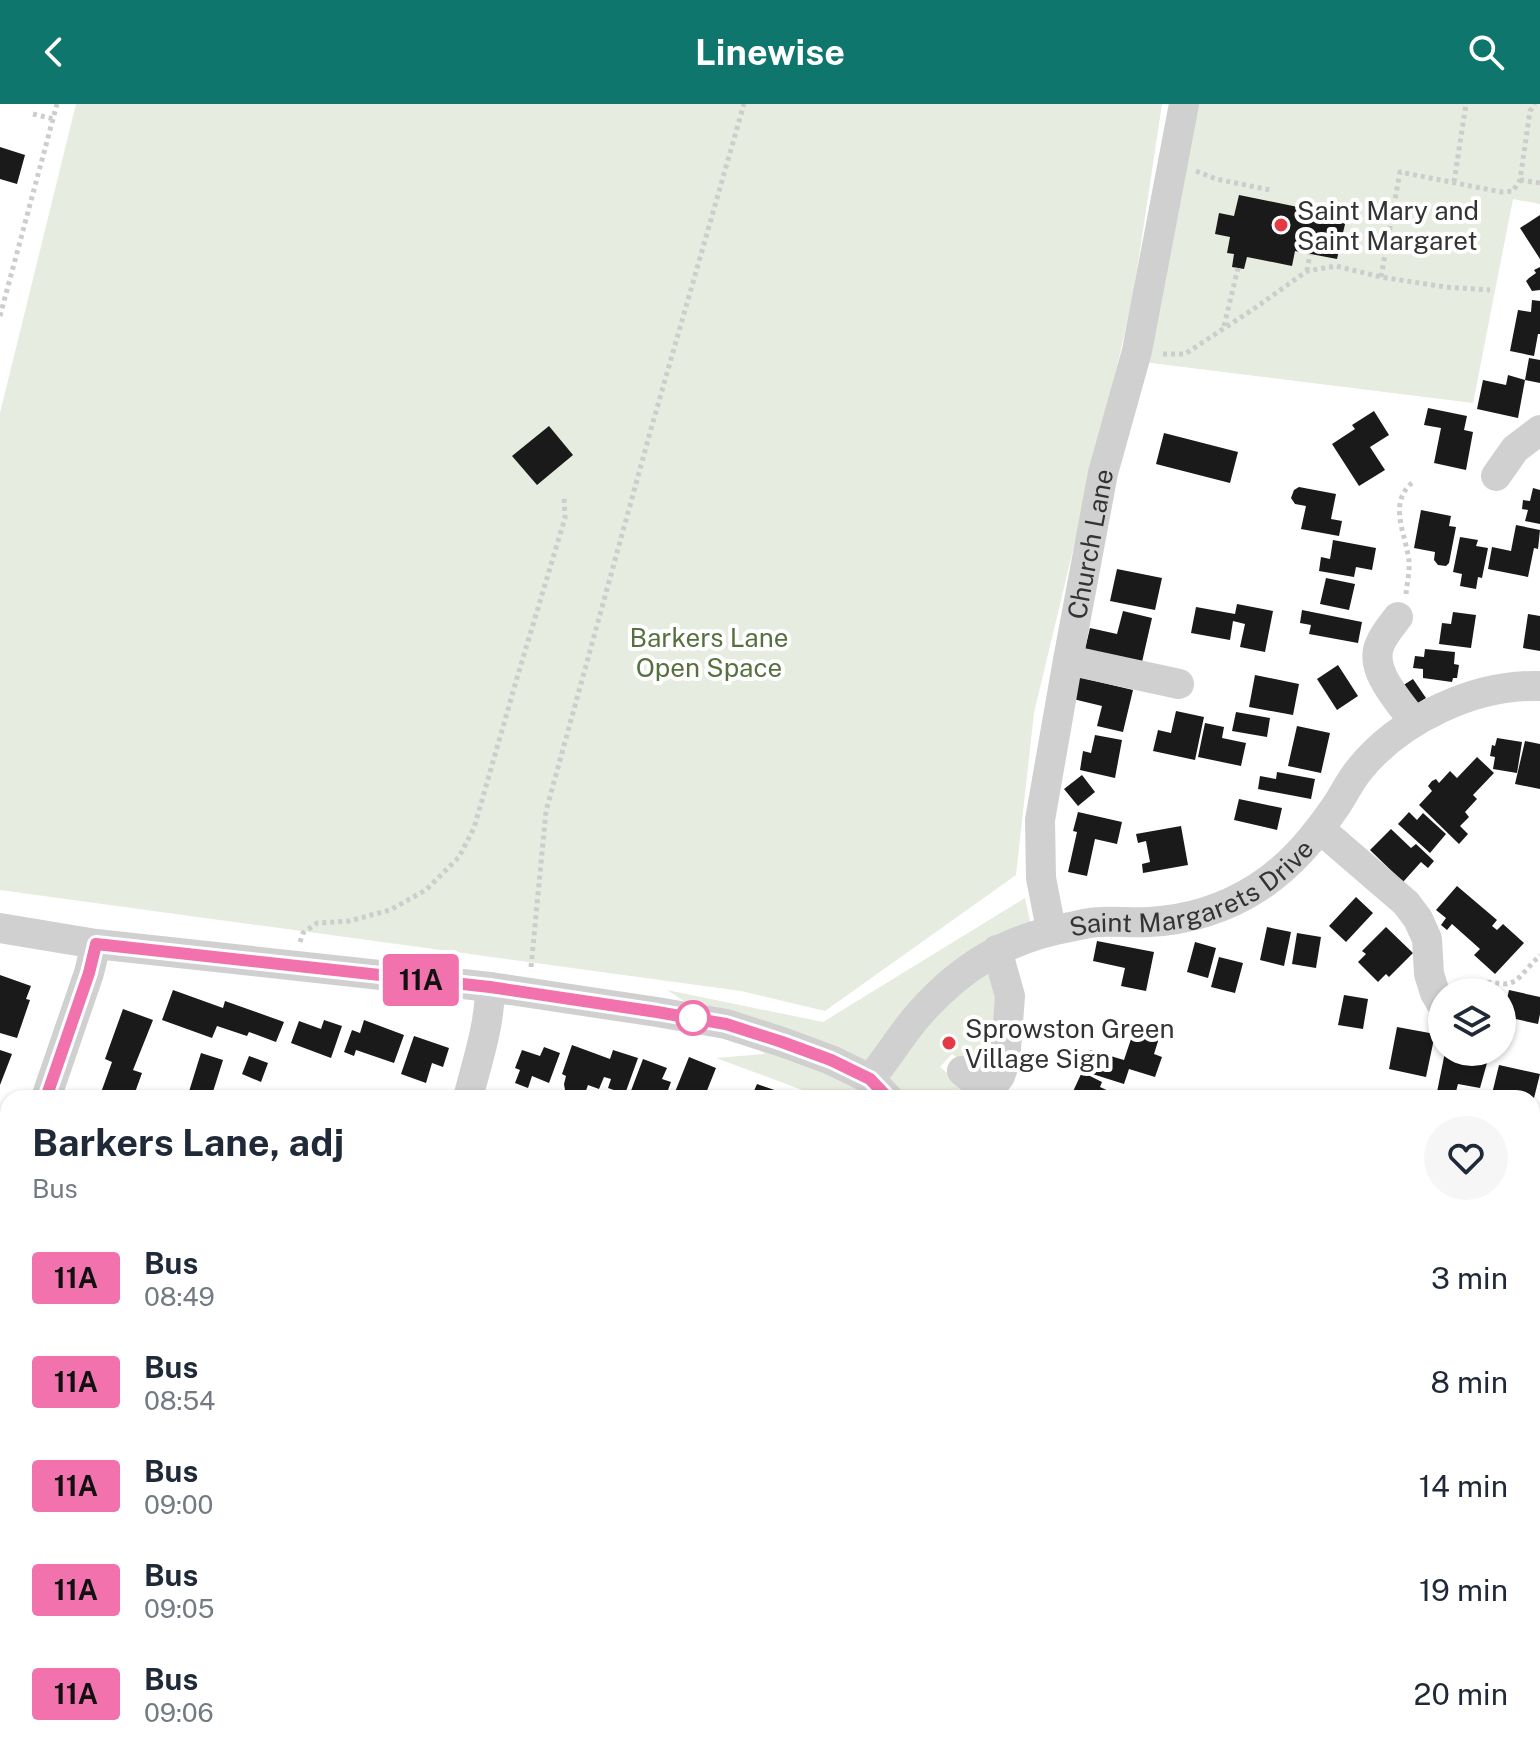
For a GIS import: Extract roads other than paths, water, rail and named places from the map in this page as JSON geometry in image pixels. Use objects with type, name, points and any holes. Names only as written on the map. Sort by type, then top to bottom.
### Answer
[{"type":"street","name":"Church Lane","points":[[1053,930],[1041,878],[1040,820],[1103,473],[1137,351],[1184,104]]},
{"type":"street","points":[[1496,476],[1515,449],[1540,430]]},
{"type":"street","points":[[1398,617],[1380,644],[1377,658],[1381,674],[1414,722]]},
{"type":"street","points":[[1068,660],[1179,684]]},
{"type":"street","name":"Saint Margarets Drive","points":[[1053,930],[1098,921],[1148,922],[1183,918],[1221,907],[1257,888],[1287,866],[1320,829],[1359,770],[1385,744],[1414,722],[1454,702],[1492,690],[1540,686]]},
{"type":"street","name":"Saint Margarets Drive","points":[[1320,829],[1406,903],[1418,919],[1427,939],[1431,978]]},
{"type":"street","points":[[0,928],[96,944],[490,987],[726,1024],[831,1060],[879,1089],[885,1062],[919,1014],[937,995],[969,967],[997,950],[1053,930]]},
{"type":"street","points":[[49,1090],[96,944]]},
{"type":"street","points":[[990,1090],[1005,1062],[1010,996],[997,950]]},
{"type":"street","points":[[470,1090],[490,1004],[490,987]]},
{"type":"street","points":[[962,1071],[981,1090]]},
{"type":"place","name":"Saint Mary and Saint Margaret","points":[[1281,225]]},
{"type":"place","name":"Sprowston Green Village Sign","points":[[949,1043]]},
{"type":"park label","name":"Barkers Lane Open Space","points":[[709,652]]}]
